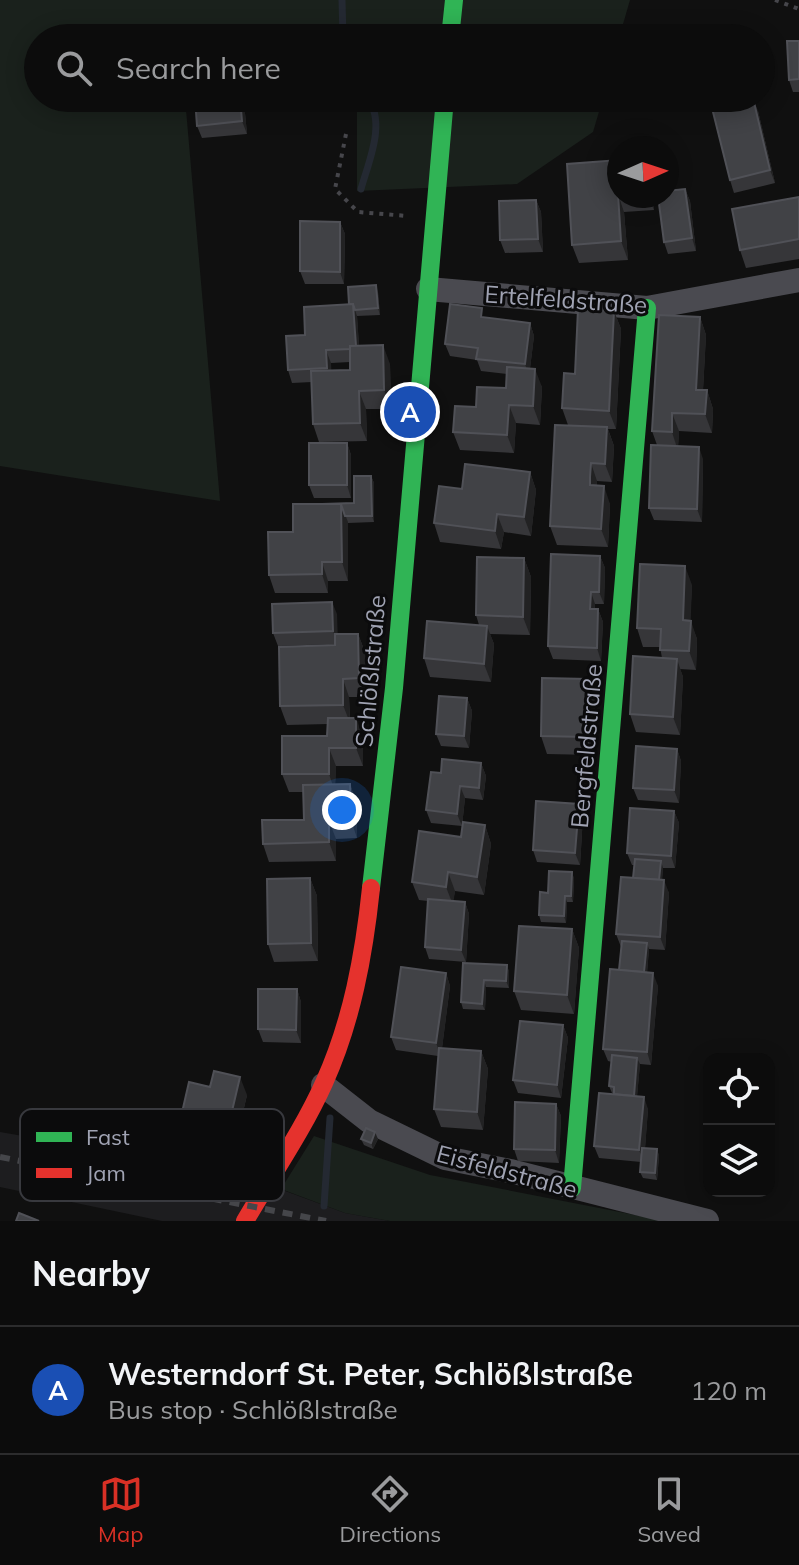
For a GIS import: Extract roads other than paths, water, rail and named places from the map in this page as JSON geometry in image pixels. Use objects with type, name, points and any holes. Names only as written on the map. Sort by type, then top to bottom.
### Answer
[{"type":"street","points":[[451,24],[454,0]]},
{"type":"street","name":"Schlößlstraße","points":[[284,1153],[323,1085],[343,1035],[364,952],[394,688],[444,112]]},
{"type":"street","name":"Ertelfeldstraße","points":[[428,289],[647,308],[799,280]]},
{"type":"street","name":"Bergfeldstraße","points":[[572,1188],[647,308]]},
{"type":"street","name":"Eisfeldstraße","points":[[323,1085],[369,1121],[445,1158],[510,1171],[707,1221]]},
{"type":"street","name":"Schlößlstraße","points":[[245,1221],[256,1201]]},
{"type":"waterway","points":[[342,0],[343,24]]},
{"type":"waterway","points":[[361,189],[374,143],[374,112]]},
{"type":"waterway","points":[[324,1206],[330,1118]]},
{"type":"railway","points":[[0,1157],[20,1161]]},
{"type":"railway","points":[[224,1201],[326,1221]]},
{"type":"place","name":"Westerndorf St. Peter, Schlößlstraße","points":[[410,412]]}]
